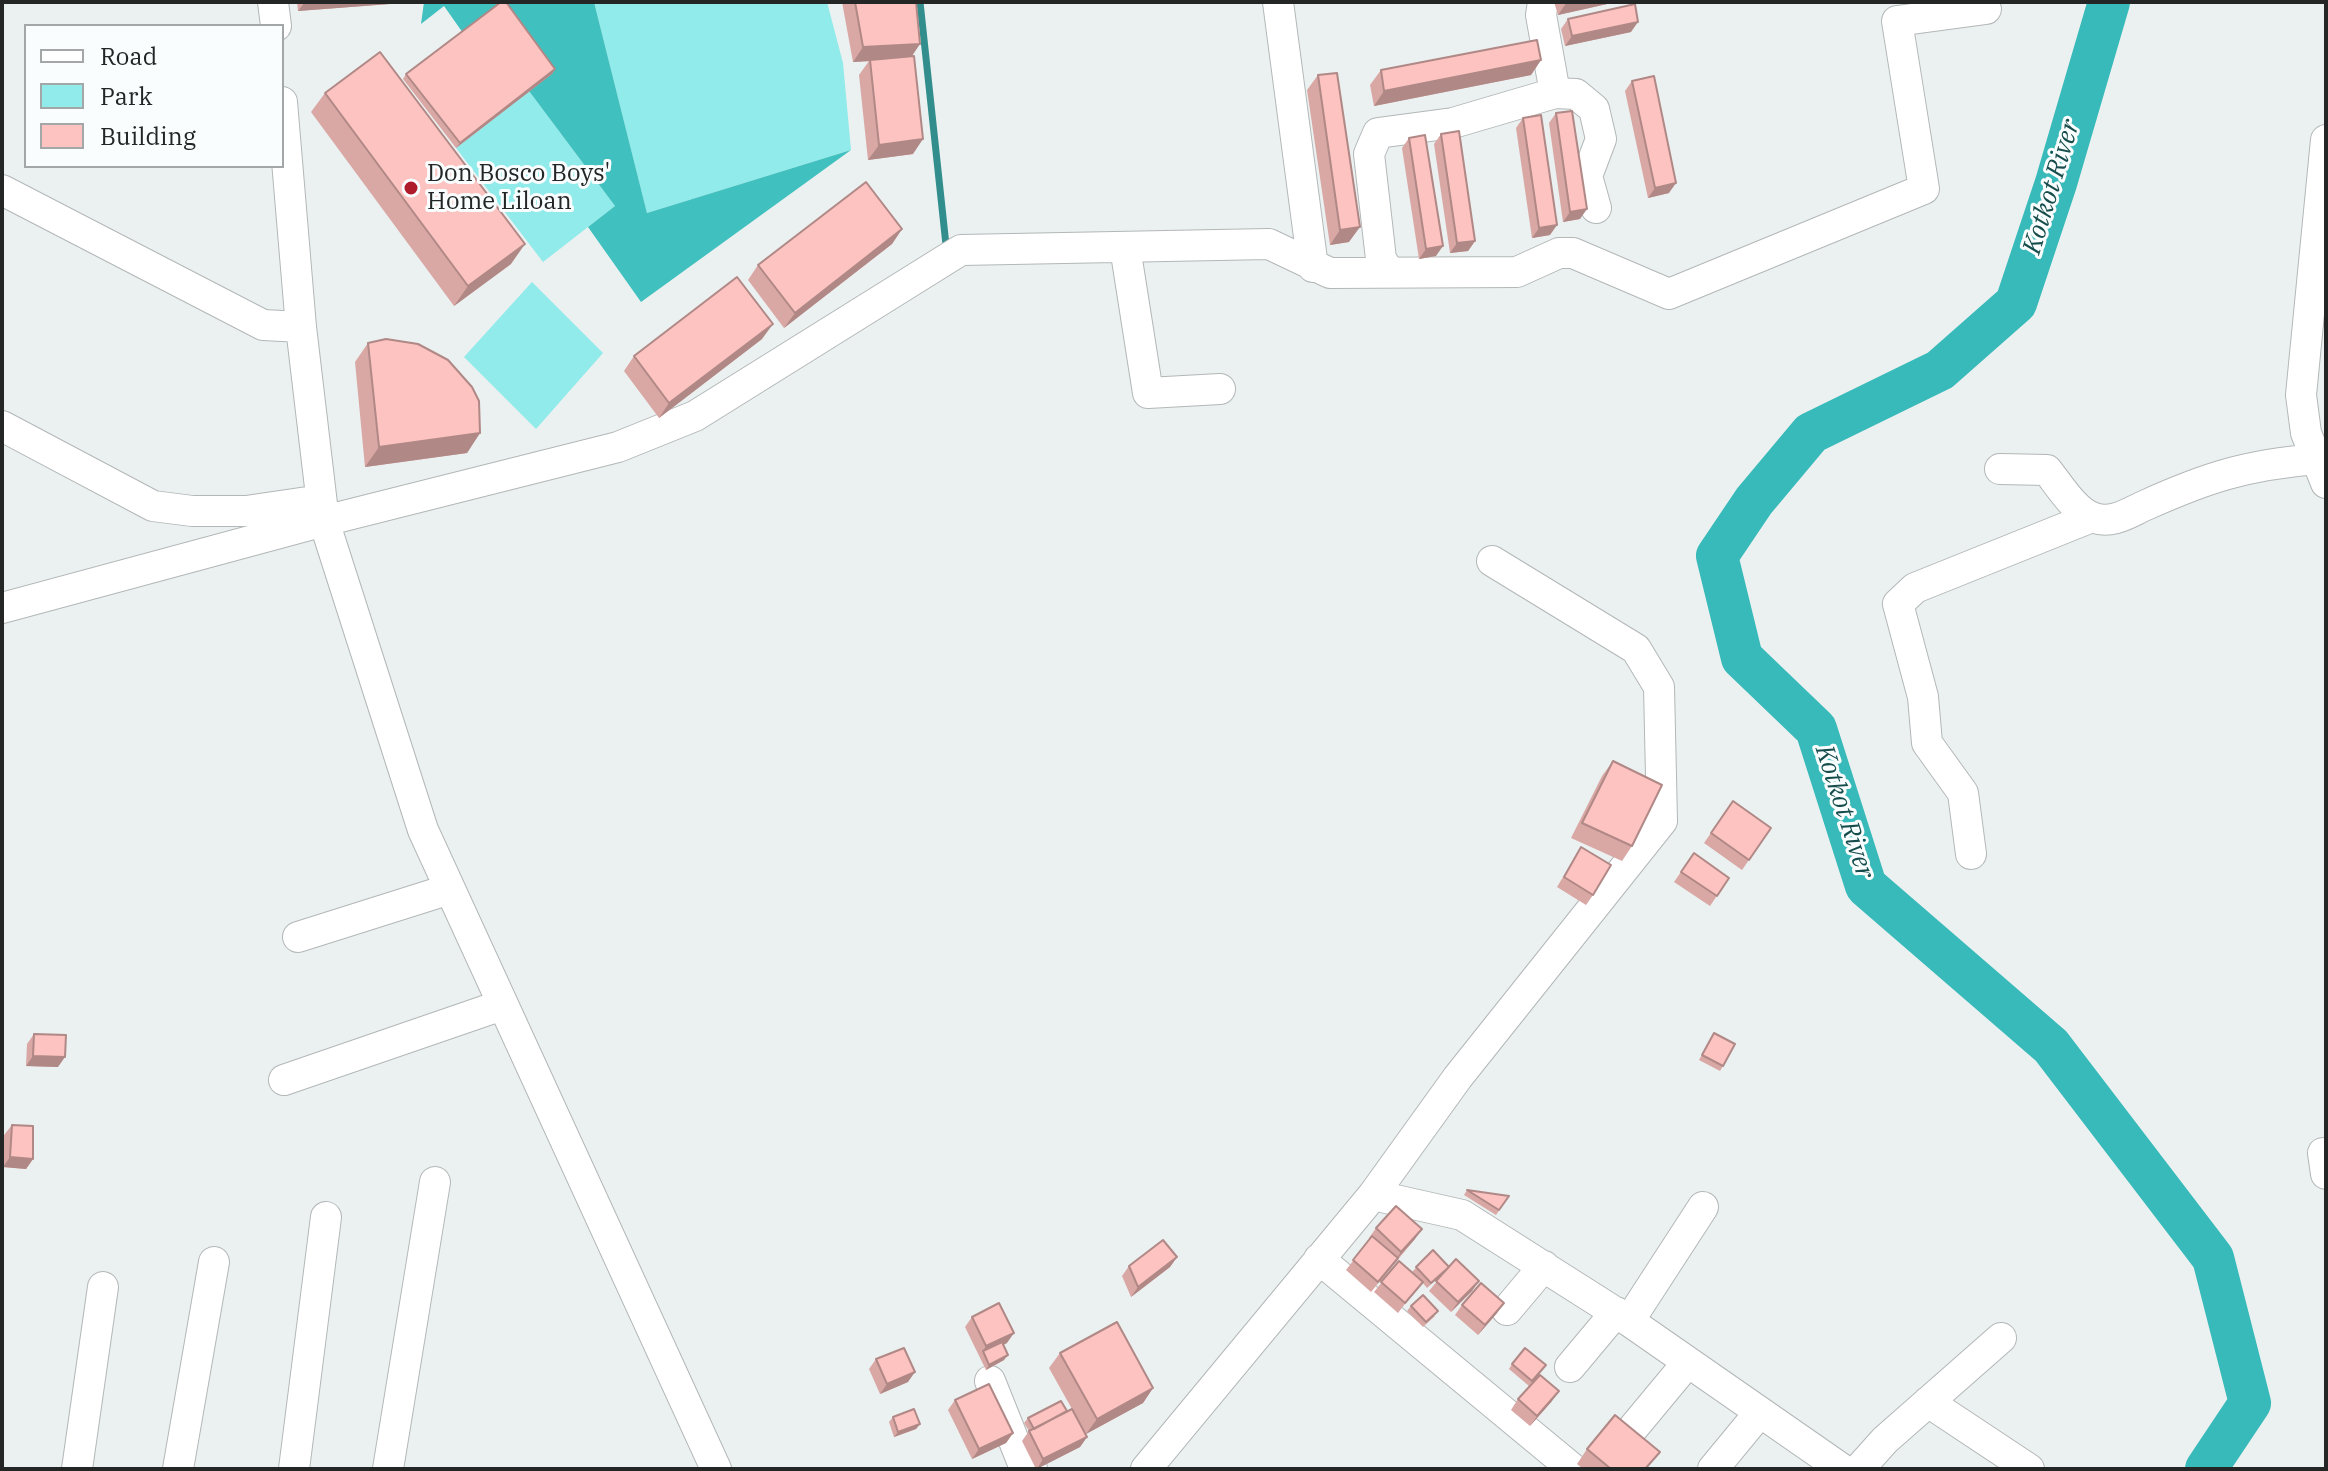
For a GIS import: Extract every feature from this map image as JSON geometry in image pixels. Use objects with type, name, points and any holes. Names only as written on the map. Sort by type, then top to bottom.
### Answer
[{"type":"street","points":[[273,2],[276,24]]},
{"type":"street","points":[[1278,2],[1313,267]]},
{"type":"street","points":[[1543,2],[1541,15],[1555,93]]},
{"type":"street","points":[[2,608],[322,510],[618,447],[695,416],[961,250],[1269,244],[1330,273],[1388,270],[1517,272],[1559,253],[1573,253],[1669,294],[1924,189],[1897,21],[1986,9]]},
{"type":"street","points":[[1388,270],[1381,259],[1369,154],[1378,133],[1453,123],[1555,93],[1576,94],[1594,109],[1601,139],[1587,176],[1596,208]]},
{"type":"street","points":[[284,126],[301,327],[322,510],[423,830],[716,1469]]},
{"type":"street","points":[[2000,469],[2047,470],[2080,510],[2092,517],[2112,521],[2205,478],[2319,451],[2301,395],[2326,140]]},
{"type":"street","points":[[2,190],[263,325],[301,327]]},
{"type":"street","points":[[1125,247],[1148,393],[1220,389]]},
{"type":"street","points":[[2,426],[153,506],[192,511],[322,510]]},
{"type":"street","points":[[1971,854],[1963,793],[1927,743],[1923,697],[1898,604],[1915,588],[2092,517]]},
{"type":"street","points":[[1146,1469],[1373,1195],[1458,1077],[1662,821],[1659,687],[1636,649],[1492,561]]},
{"type":"street","points":[[298,937],[450,889]]},
{"type":"street","points":[[284,1080],[502,1005]]},
{"type":"street","points":[[2326,1154],[2323,1153],[2326,1174]]},
{"type":"street","points":[[388,1469],[435,1182]]},
{"type":"street","points":[[1373,1195],[1462,1215],[1622,1317],[1841,1468],[1885,1440],[2001,1338]]},
{"type":"street","points":[[1570,1367],[1622,1317],[1703,1207]]},
{"type":"street","points":[[294,1469],[326,1217]]},
{"type":"street","points":[[1319,1259],[1573,1469]]},
{"type":"street","points":[[178,1469],[214,1262]]},
{"type":"street","points":[[1507,1310],[1544,1266]]},
{"type":"street","points":[[77,1469],[103,1287]]},
{"type":"street","points":[[1634,1427],[1688,1362]]},
{"type":"street","points":[[990,1381],[1022,1461],[1032,1469]]},
{"type":"street","points":[[1928,1402],[2029,1469]]},
{"type":"street","points":[[1713,1469],[1760,1412]]},
{"type":"green space","points":[[594,2],[827,2],[843,63],[851,150],[647,213]]},
{"type":"green space","points":[[529,91],[615,206],[543,262],[456,148]]},
{"type":"green space","points":[[532,282],[603,353],[536,429],[464,357]]},
{"type":"shaded area","points":[[424,2],[594,2],[647,213],[851,150],[641,302],[588,227],[615,206],[529,91],[552,73],[463,33],[444,6],[421,24]]},
{"type":"building","points":[[501,2],[506,2],[555,69],[460,143],[406,74]]},
{"type":"building","points":[[855,2],[916,2],[920,44],[863,47]]},
{"type":"building","points":[[1635,4],[1638,22],[1572,36],[1568,19]]},
{"type":"building","points":[[1537,40],[1541,60],[1384,91],[1381,70]]},
{"type":"building","name":"Don Bosco Boys' Home Liloan","points":[[380,52],[525,244],[468,286],[325,93]]},
{"type":"building","points":[[914,56],[923,139],[879,145],[870,60]]},
{"type":"building","points":[[1337,73],[1360,227],[1340,230],[1318,75]]},
{"type":"building","points":[[1654,76],[1676,183],[1655,188],[1632,81]]},
{"type":"building","points":[[1572,111],[1587,209],[1570,212],[1556,113]]},
{"type":"building","points":[[1541,115],[1557,225],[1539,228],[1523,118]]},
{"type":"building","points":[[1459,131],[1475,241],[1457,243],[1441,134]]},
{"type":"building","points":[[1425,135],[1443,246],[1426,249],[1409,138]]},
{"type":"building","points":[[866,182],[902,229],[795,313],[758,265]]},
{"type":"building","points":[[737,277],[773,324],[669,403],[634,356]]},
{"type":"building","points":[[386,339],[418,344],[448,360],[472,387],[479,401],[480,433],[379,447],[368,343]]},
{"type":"building","points":[[1613,761],[1662,785],[1632,846],[1582,823]]},
{"type":"building","points":[[1733,801],[1771,828],[1749,860],[1711,833]]},
{"type":"building","points":[[1581,847],[1611,865],[1593,895],[1564,877]]},
{"type":"building","points":[[1694,853],[1729,878],[1717,896],[1681,872]]},
{"type":"building","points":[[1714,1033],[1735,1044],[1723,1066],[1702,1055]]},
{"type":"building","points":[[34,1034],[66,1035],[65,1057],[33,1056]]},
{"type":"building","points":[[12,1125],[33,1126],[33,1159],[10,1157]]},
{"type":"building","points":[[1467,1190],[1509,1196],[1499,1210]]},
{"type":"building","points":[[1396,1206],[1422,1229],[1401,1252],[1376,1228]]},
{"type":"building","points":[[1372,1236],[1398,1258],[1378,1282],[1353,1260]]},
{"type":"building","points":[[1163,1240],[1177,1257],[1138,1287],[1129,1266]]},
{"type":"building","points":[[1433,1250],[1449,1267],[1431,1283],[1416,1267]]},
{"type":"building","points":[[1456,1259],[1479,1281],[1458,1302],[1436,1281]]},
{"type":"building","points":[[1399,1261],[1423,1282],[1405,1303],[1381,1282]]},
{"type":"building","points":[[1481,1283],[1504,1303],[1485,1325],[1462,1305]]},
{"type":"building","points":[[1423,1295],[1438,1311],[1426,1322],[1411,1306]]},
{"type":"building","points":[[999,1303],[1014,1333],[986,1346],[972,1317]]},
{"type":"building","points":[[1117,1322],[1153,1388],[1097,1419],[1060,1353]]},
{"type":"building","points":[[1002,1342],[1008,1355],[989,1365],[983,1351]]},
{"type":"building","points":[[904,1348],[915,1372],[887,1384],[876,1359]]},
{"type":"building","points":[[1525,1348],[1546,1365],[1532,1381],[1512,1364]]},
{"type":"building","points":[[1540,1375],[1559,1391],[1537,1416],[1518,1399]]},
{"type":"building","points":[[989,1384],[1013,1433],[979,1449],[955,1400]]},
{"type":"building","points":[[1061,1401],[1067,1411],[1034,1429],[1028,1418]]},
{"type":"building","points":[[914,1409],[920,1424],[898,1432],[893,1417]]},
{"type":"building","points":[[1072,1409],[1087,1437],[1043,1459],[1029,1431]]},
{"type":"building","points":[[1615,1415],[1660,1452],[1645,1469],[1611,1469],[1587,1449]]},
{"type":"waterway","points":[[920,2],[946,245],[942,248]]},
{"type":"waterway","name":"Kotkot River","points":[[2109,2],[2056,183],[2016,303],[1940,370],[1811,433],[1754,501],[1717,556],[1742,658],[1816,729],[1866,886],[2051,1046],[2213,1258],[2250,1403],[2206,1469]]},
{"type":"place","name":"Don Bosco Boys' Home Liloan","points":[[411,188]]}]
